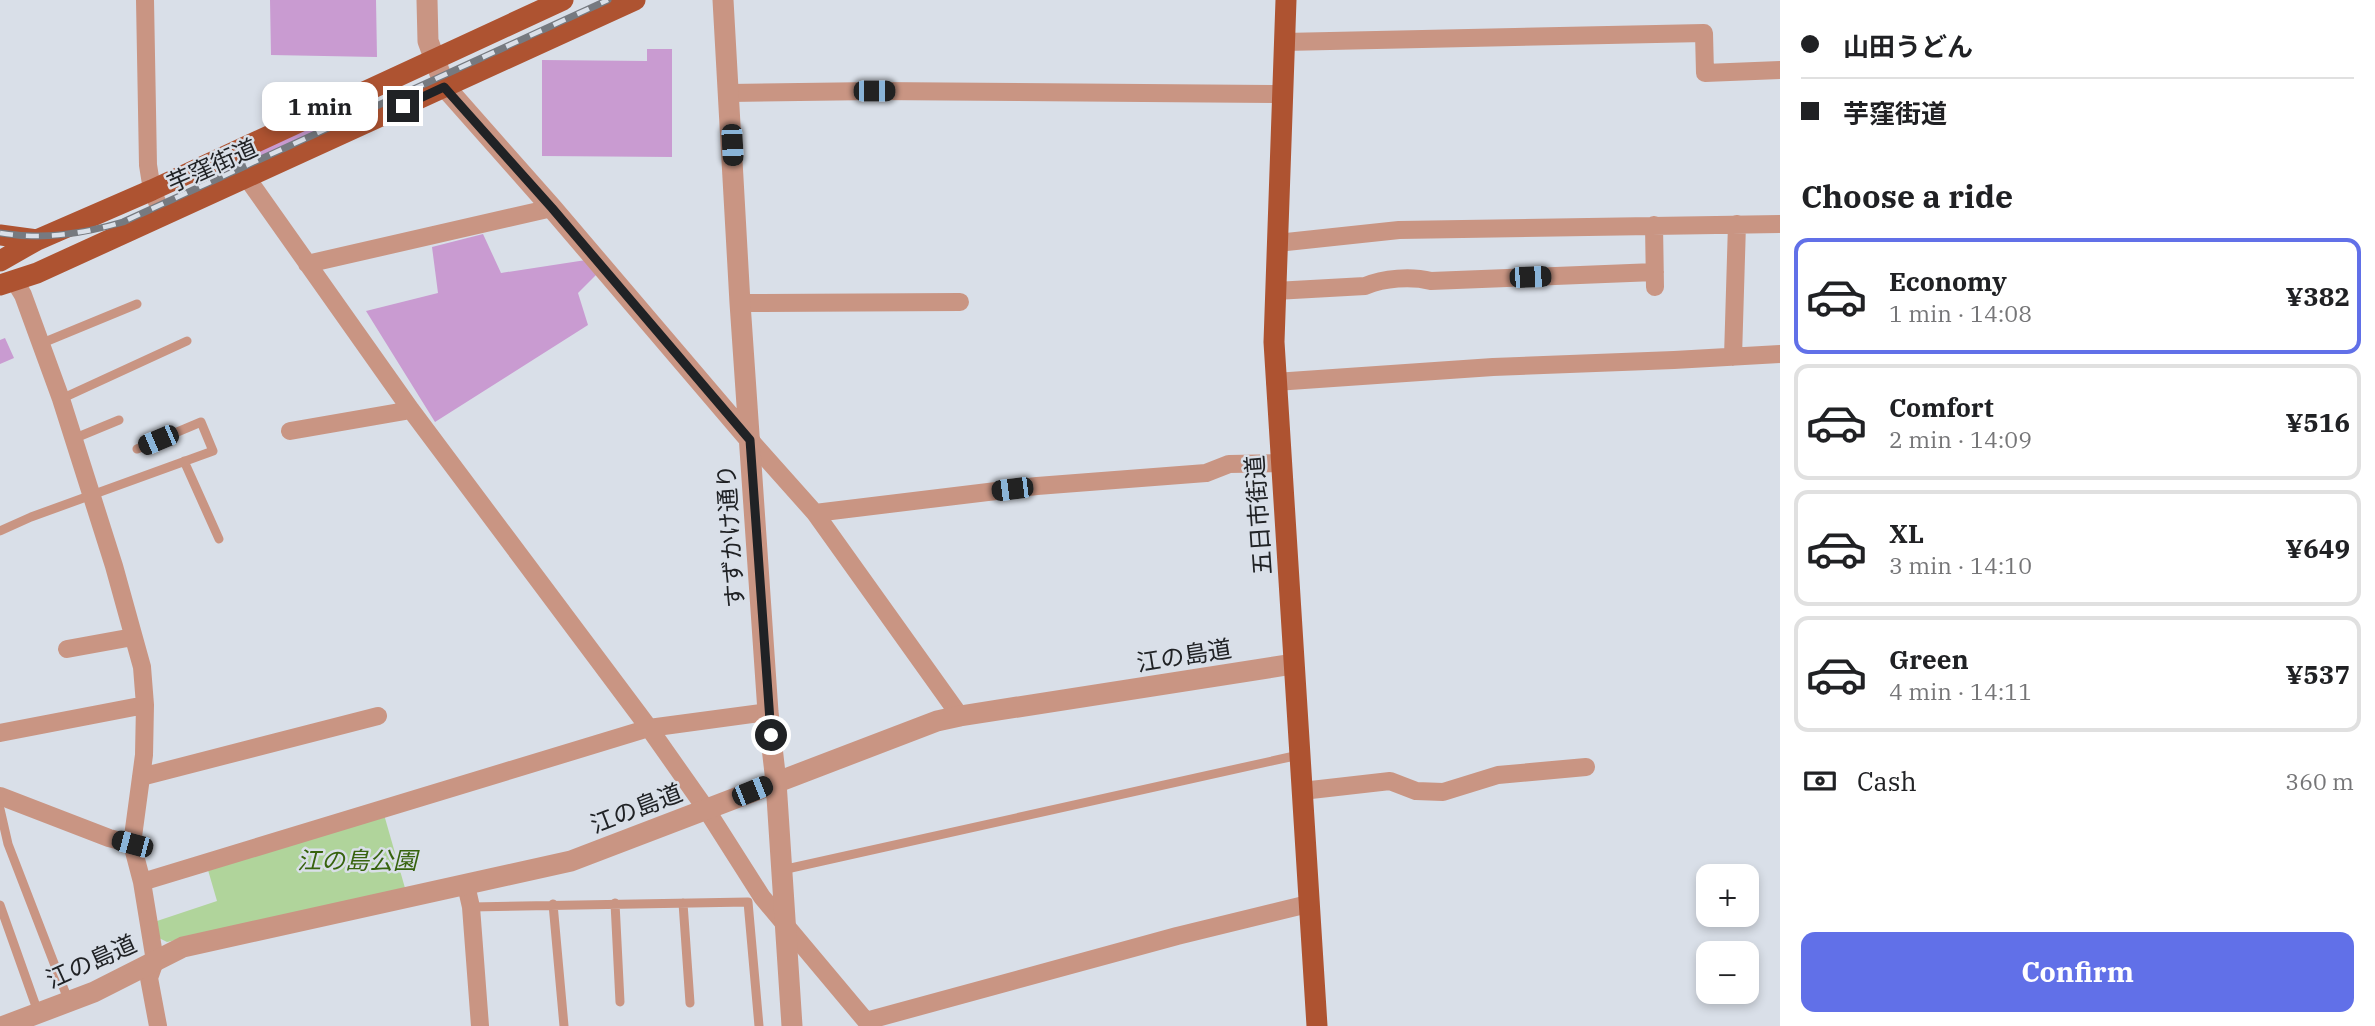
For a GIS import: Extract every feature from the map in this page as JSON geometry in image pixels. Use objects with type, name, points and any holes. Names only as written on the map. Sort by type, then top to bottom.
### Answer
[{"type":"main road","name":"芋窪街道","points":[[3,271],[37,240],[152,190],[562,0]]},
{"type":"main road","name":"芋窪街道","points":[[3,271],[37,273],[635,0]]},
{"type":"main road","name":"五日市街道","points":[[1286,0],[1275,291],[1275,382],[1317,1026]]},
{"type":"main road","points":[[0,235],[37,240]]},
{"type":"street","points":[[145,0],[148,164],[152,190],[163,216]]},
{"type":"street","points":[[427,0],[428,41],[444,87],[815,513],[960,716]]},
{"type":"street","name":"すずかけ通り","points":[[723,0],[740,303],[792,1026]]},
{"type":"street","points":[[1284,42],[1704,33],[1705,73],[1780,70]]},
{"type":"street","points":[[729,93],[874,91],[1282,94]]},
{"type":"street","points":[[247,178],[411,410],[649,728],[706,809],[762,897],[868,1024],[1177,936],[1308,904]]},
{"type":"street","points":[[307,264],[552,208]]},
{"type":"street","points":[[1733,356],[1737,224]]},
{"type":"street","points":[[1277,243],[1398,230],[1780,224]]},
{"type":"street","points":[[1275,291],[1365,286],[1376,281],[1420,278],[1431,281],[1655,279],[1654,225]]},
{"type":"street","points":[[3,271],[23,295],[61,399],[142,667],[146,728],[132,844],[142,882],[155,961],[149,978],[158,1026]]},
{"type":"street","points":[[740,303],[960,302]]},
{"type":"street","points":[[1275,382],[1493,367],[1780,354]]},
{"type":"street","points":[[290,431],[411,410]]},
{"type":"street","points":[[815,513],[1037,486],[1206,473],[1229,464],[1280,463]]},
{"type":"street","points":[[67,649],[134,637]]},
{"type":"street","name":"江の島道","points":[[23,1021],[183,947],[570,861],[937,721],[1293,664]]},
{"type":"street","points":[[0,733],[145,705]]},
{"type":"street","points":[[142,882],[649,728],[768,712]]},
{"type":"street","points":[[141,777],[378,716]]},
{"type":"street","points":[[1302,791],[1390,781],[1416,791],[1443,792],[1498,775],[1586,766]]},
{"type":"street","points":[[0,796],[109,838],[132,844]]},
{"type":"street","points":[[466,885],[471,907],[480,1026]]},
{"type":"lane","points":[[40,344],[137,304]]},
{"type":"lane","points":[[61,399],[187,341]]},
{"type":"lane","points":[[73,439],[119,419]]},
{"type":"lane","points":[[0,531],[213,451],[201,422],[137,449]]},
{"type":"lane","points":[[184,461],[219,539]]},
{"type":"lane","points":[[782,870],[1299,755]]},
{"type":"lane","points":[[0,809],[8,844],[69,1002]]},
{"type":"lane","points":[[471,907],[748,902],[760,1026]]},
{"type":"lane","points":[[683,903],[690,1003]]},
{"type":"lane","points":[[553,904],[564,1026]]},
{"type":"lane","points":[[615,904],[620,1002]]},
{"type":"lane","points":[[0,905],[23,1021]]},
{"type":"green space","name":"江の島公園","points":[[383,811],[405,888],[167,942],[157,937],[154,922],[217,901],[208,870]]},
{"type":"building","points":[[270,0],[376,0],[377,57],[271,55]]},
{"type":"building","points":[[647,49],[672,49],[672,157],[542,156],[542,60],[647,61]]},
{"type":"building","points":[[354,105],[360,119],[224,182],[217,169]]},
{"type":"building","points":[[483,234],[501,273],[586,260],[597,274],[578,293],[588,325],[435,422],[366,311],[438,293],[432,247]]},
{"type":"building","points":[[5,338],[14,358],[0,364],[0,340]]},
{"type":"railway","points":[[0,233],[62,235],[123,222],[608,0]]},
{"type":"route","points":[[403,106],[444,87],[552,208],[750,440],[771,735]]}]
